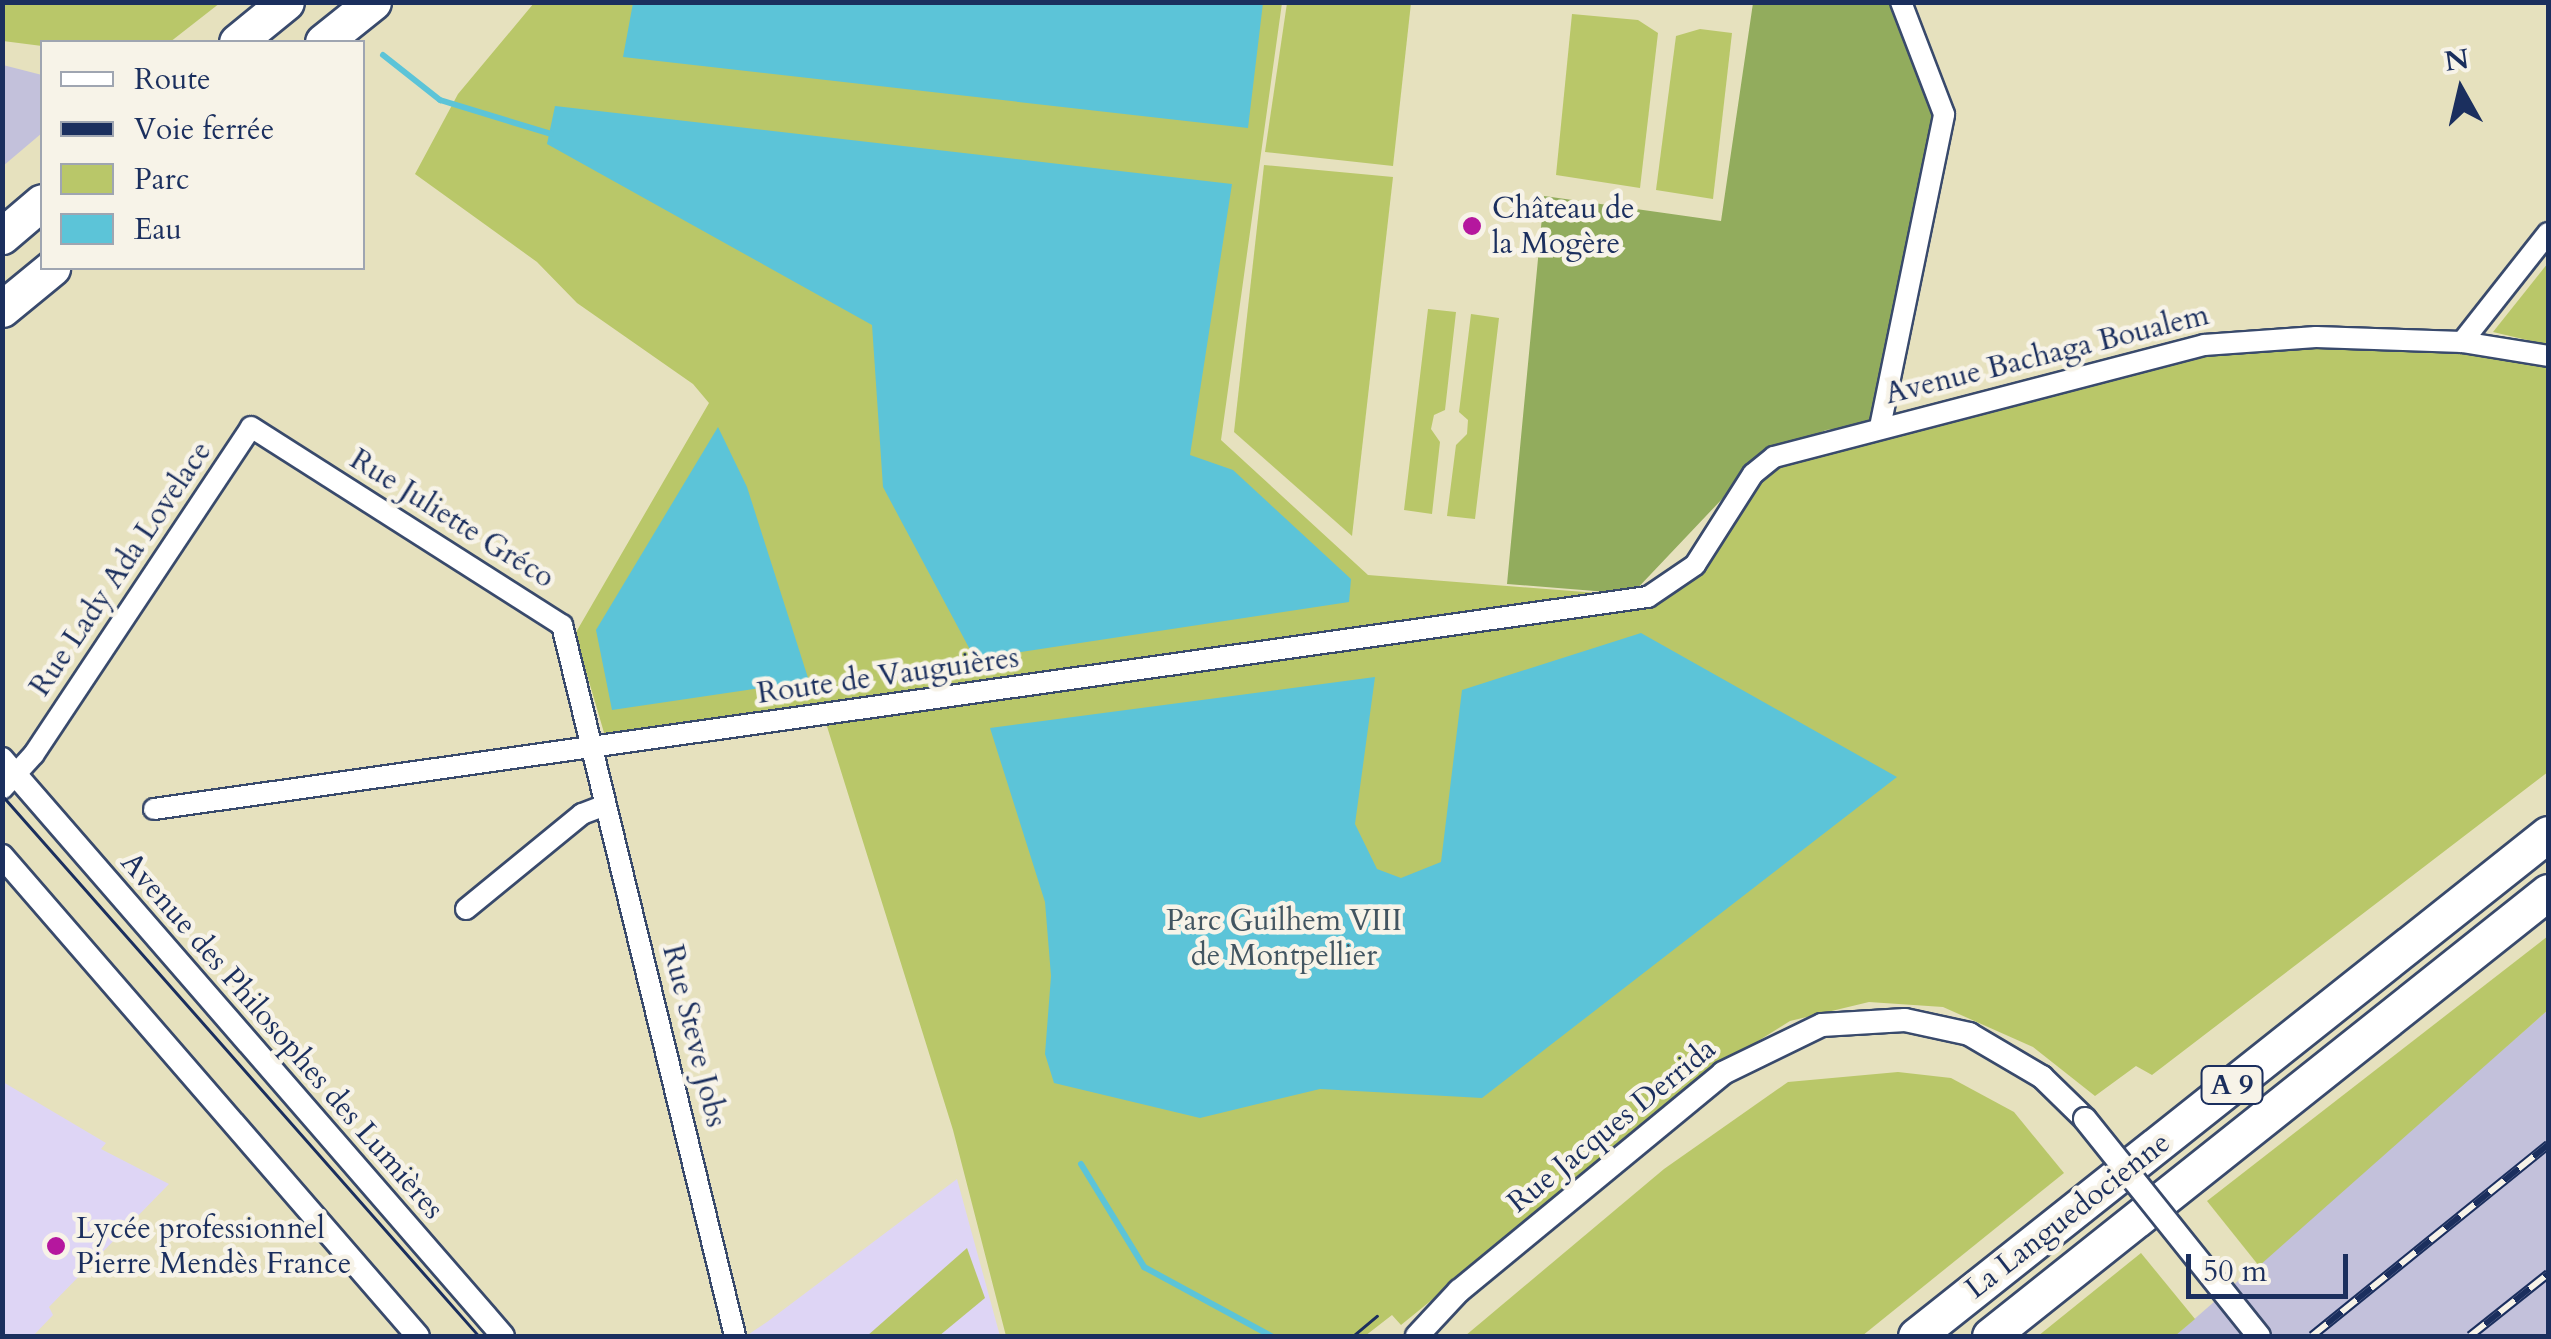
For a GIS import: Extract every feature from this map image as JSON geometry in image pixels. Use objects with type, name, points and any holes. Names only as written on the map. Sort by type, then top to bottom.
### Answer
[{"type":"highway","points":[[239,40],[286,2]]},
{"type":"highway","points":[[326,40],[373,2]]},
{"type":"highway","points":[[2,236],[40,204]]},
{"type":"highway","points":[[2,309],[50,270]]},
{"type":"highway","name":"La Languedocienne","points":[[1916,1336],[2548,834]]},
{"type":"highway","name":"La Languedocienne","points":[[1990,1336],[2548,892]]},
{"type":"street","points":[[1880,426],[1944,114],[1901,2]]},
{"type":"street","points":[[2462,342],[2548,233]]},
{"type":"street","name":"Avenue Bachaga Boualem","points":[[1630,600],[1648,597],[1694,566],[1762,463],[1880,426],[2251,338],[2462,342],[2548,356]]},
{"type":"street","name":"Rue Juliette Gréco","points":[[251,427],[562,625],[593,750]]},
{"type":"street","name":"Rue Lady Ada Lovelace","points":[[7,774],[251,427]]},
{"type":"street","name":"Route de Vauguières","points":[[154,808],[593,750],[1630,600]]},
{"type":"street","name":"Rue Steve Jobs","points":[[593,750],[735,1336]]},
{"type":"street","name":"Avenue des Philosophes des Lumières","points":[[7,774],[503,1336]]},
{"type":"street","points":[[466,908],[582,814],[605,806]]},
{"type":"street","points":[[2,856],[418,1336]]},
{"type":"street","name":"Rue Jacques Derrida","points":[[1417,1336],[1472,1279],[1722,1073],[1822,1025],[1904,1020],[1969,1034],[2042,1076],[2085,1120],[2259,1336]]},
{"type":"shaded area","points":[[3,65],[40,74],[40,135],[3,166]]},
{"type":"shaded area","points":[[2548,1010],[2548,1336],[2175,1336]]},
{"type":"shaded area","name":"Lycée professionnel Pierre Mendès France","points":[[3,1082],[106,1143],[101,1149],[169,1184],[49,1307],[53,1315],[33,1336],[3,1336]]},
{"type":"shaded area","points":[[957,1179],[1000,1336],[749,1334],[767,1322]]},
{"type":"green space","points":[[3,2],[220,2],[173,40],[40,40],[40,46],[3,41]]},
{"type":"green space","name":"Parc Guilhem VIII de Montpellier","points":[[534,3],[1282,3],[1221,440],[1368,575],[1636,596],[1682,561],[1699,569],[1774,465],[2193,357],[2327,348],[2461,351],[2548,366],[2548,772],[2152,1075],[2136,1066],[2095,1096],[2033,1047],[1943,1007],[1869,1002],[1790,1021],[1723,1063],[1401,1325],[1392,1315],[1365,1336],[1006,1336],[953,1130],[820,704],[605,736],[575,634],[709,403],[693,384],[577,303],[537,262],[415,174],[458,94]]},
{"type":"green space","points":[[1287,3],[1411,3],[1393,166],[1265,152]]},
{"type":"green space","points":[[1753,3],[1901,3],[1944,114],[1881,423],[1826,430],[1761,458],[1632,594],[1507,584],[1544,196],[1721,221]]},
{"type":"green space","points":[[1572,14],[1638,20],[1658,33],[1640,188],[1556,175]]},
{"type":"green space","points":[[1700,29],[1732,33],[1713,199],[1656,190],[1676,36]]},
{"type":"green space","points":[[1264,165],[1393,177],[1352,536],[1234,432]]},
{"type":"green space","points":[[2548,263],[2548,345],[2493,332]]},
{"type":"green space","points":[[1428,309],[1456,312],[1445,410],[1434,415],[1431,429],[1440,442],[1432,514],[1404,510]]},
{"type":"green space","points":[[1471,314],[1499,318],[1475,519],[1447,516],[1456,445],[1467,434],[1468,420],[1459,412]]},
{"type":"green space","points":[[2548,936],[2548,1010],[2259,1266],[2207,1201]]},
{"type":"green space","points":[[1898,1072],[1951,1078],[2014,1112],[2064,1173],[1862,1336],[1465,1336],[1664,1169],[1788,1082]]},
{"type":"green space","points":[[967,1248],[985,1298],[939,1336],[867,1336]]},
{"type":"green space","points":[[2141,1253],[2195,1319],[2175,1336],[2038,1336]]},
{"type":"water","points":[[633,2],[1263,3],[1248,128],[623,57]]},
{"type":"water","points":[[555,106],[1232,184],[1190,455],[1233,470],[1351,579],[1349,602],[975,659],[883,487],[872,325],[547,144]]},
{"type":"water","points":[[718,427],[747,487],[809,681],[612,710],[596,630]]},
{"type":"water","points":[[1641,633],[1897,777],[1482,1098],[1320,1089],[1200,1118],[1054,1083],[1045,1054],[1051,976],[1045,902],[990,728],[1375,677],[1355,824],[1377,869],[1401,878],[1441,862],[1462,690]]},
{"type":"waterway","points":[[383,55],[440,100],[551,134]]},
{"type":"waterway","points":[[1081,1164],[1144,1267],[1271,1336]]},
{"type":"tram line","points":[[2,795],[479,1336]]},
{"type":"tram line","points":[[1353,1336],[1377,1316]]},
{"type":"railway","points":[[2312,1336],[2548,1145]]},
{"type":"railway","points":[[2470,1336],[2548,1274]]},
{"type":"place","name":"Château de la Mogère","points":[[1472,226]]},
{"type":"place","name":"Lycée professionnel Pierre Mendès France","points":[[56,1246]]}]
